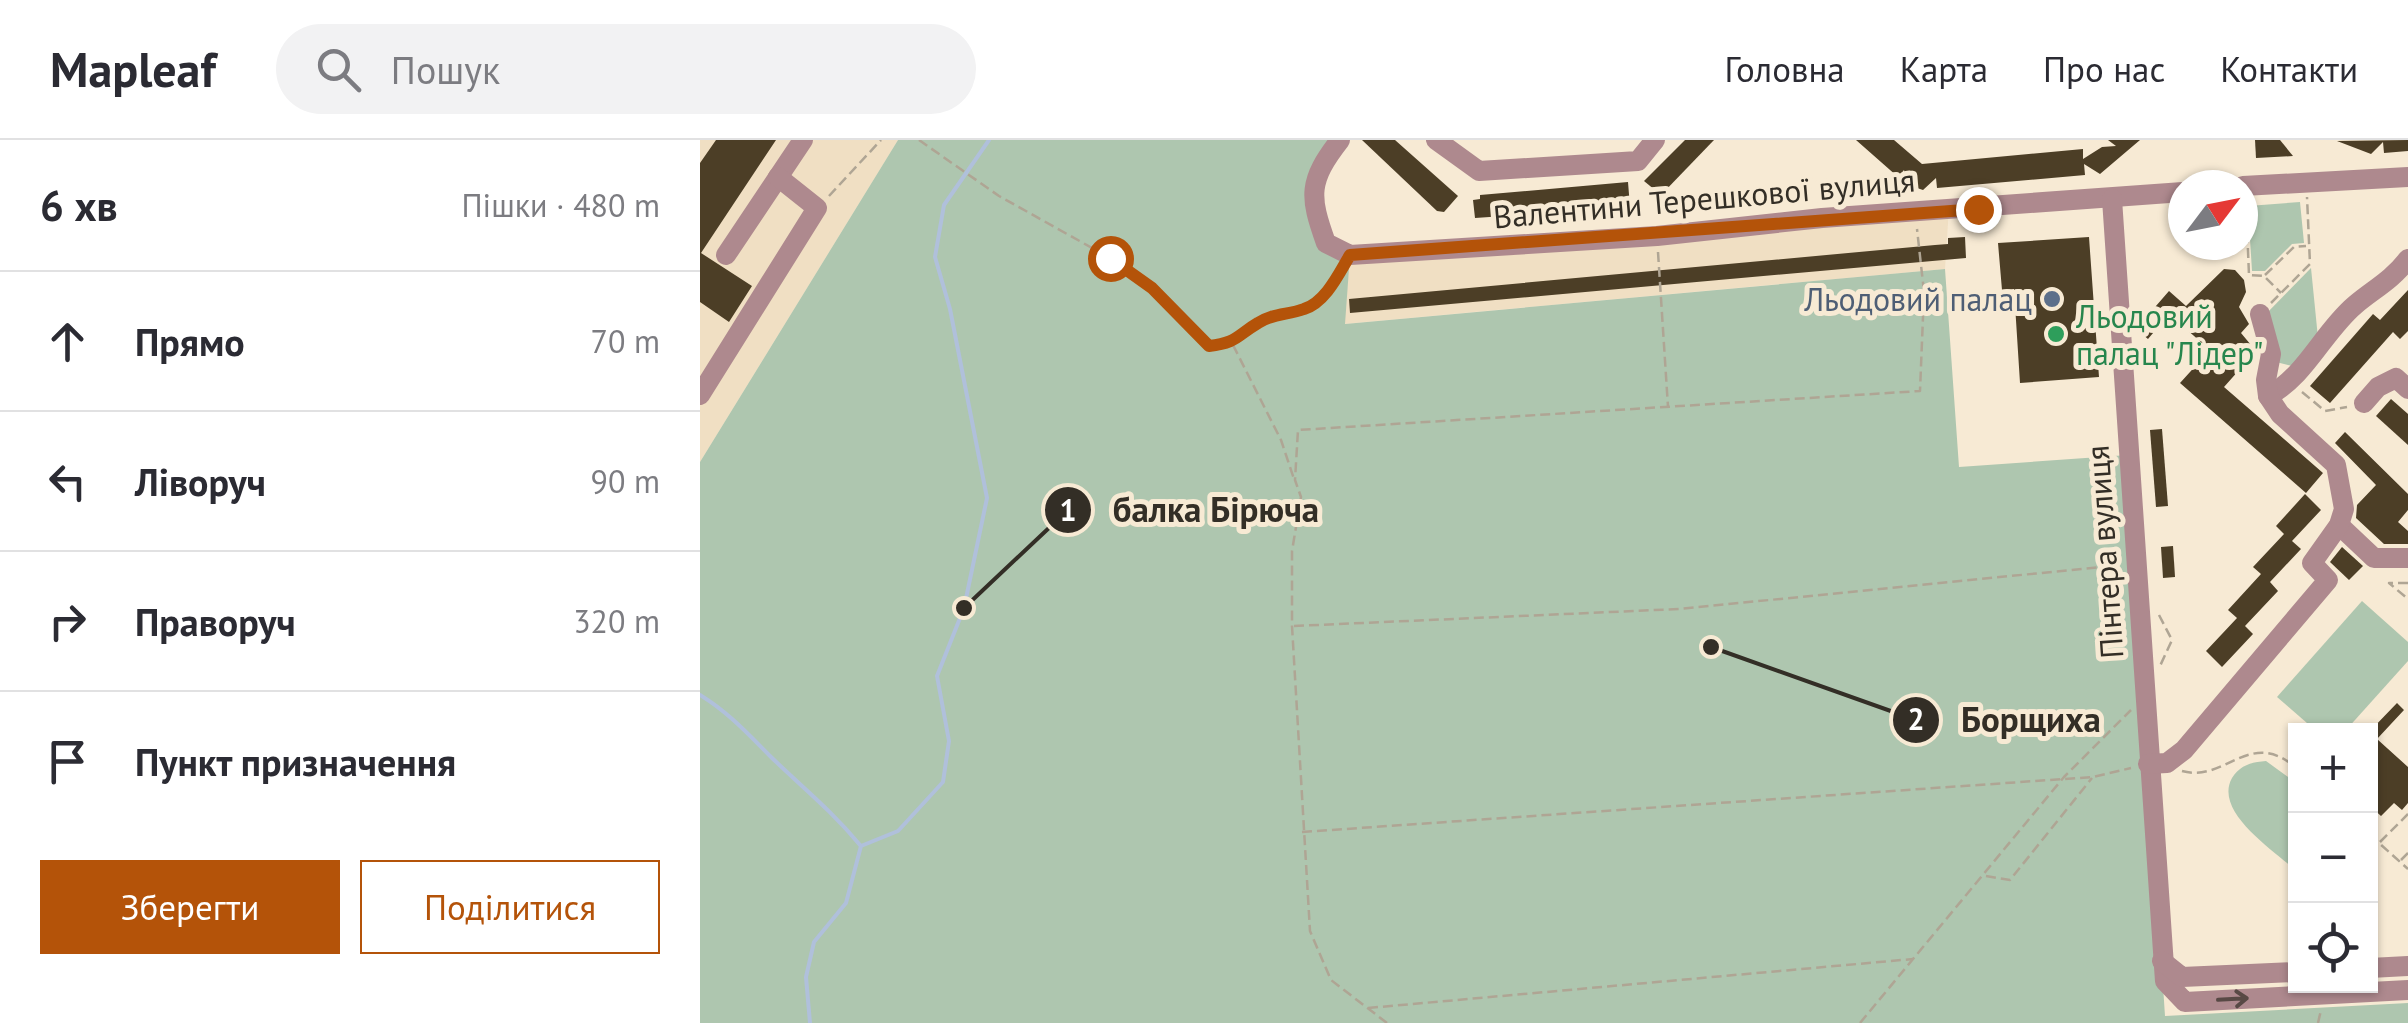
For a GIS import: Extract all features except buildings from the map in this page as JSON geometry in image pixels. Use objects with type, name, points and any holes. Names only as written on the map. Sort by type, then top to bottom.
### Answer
[{"type":"street","points":[[726,255],[804,140]]},
{"type":"street","points":[[1340,140],[1316,178],[1312,202],[1326,243],[1350,255]]},
{"type":"street","points":[[1436,140],[1479,172],[1638,161],[1655,140]]},
{"type":"street","points":[[700,395],[818,208],[778,177]]},
{"type":"street","points":[[2258,185],[2408,178]]},
{"type":"street","name":"Валентини Терешкової вулиця","points":[[1350,255],[1658,236],[1916,211],[2168,194]]},
{"type":"street","name":"Пінтера вулиця","points":[[2112,200],[2143,699],[2157,764],[2165,981],[2184,1002],[2408,990]]},
{"type":"street","points":[[2268,396],[2290,381],[2355,304],[2378,292],[2408,259]]},
{"type":"street","points":[[2157,764],[2184,750],[2328,580],[2312,563],[2339,526],[2344,509],[2336,465],[2280,414],[2268,396],[2266,380],[2271,354],[2260,314]]},
{"type":"street","points":[[2364,403],[2378,387],[2396,378],[2408,389]]},
{"type":"street","points":[[2339,526],[2374,558],[2408,558]]},
{"type":"street","points":[[2162,961],[2182,977],[2288,972]]},
{"type":"street","points":[[2378,968],[2408,966]]},
{"type":"path","points":[[818,208],[881,140]]},
{"type":"path","points":[[919,140],[999,196],[1152,288],[1209,346],[1232,344],[1256,323],[1280,312],[1306,309],[1328,291],[1350,255]]},
{"type":"path","points":[[2260,314],[2310,264],[2307,181]]},
{"type":"path","points":[[1294,480],[1298,430],[1920,392],[1924,292],[1916,211]]},
{"type":"path","points":[[1658,236],[1668,407]]},
{"type":"path","points":[[2264,276],[2294,247],[2308,246]]},
{"type":"path","points":[[2249,260],[2250,275],[2264,276],[2281,294]]},
{"type":"path","points":[[1232,344],[1281,440],[1300,496],[1292,551],[1292,626],[1301,832],[1310,932],[1332,980],[1387,1023]]},
{"type":"path","points":[[2290,381],[2325,411],[2364,403]]},
{"type":"path","points":[[1292,626],[1679,610],[2100,567],[2136,595]]},
{"type":"path","points":[[2408,583],[2390,583],[2408,599]]},
{"type":"path","points":[[1860,1023],[1986,876],[2064,777],[2143,699],[2172,640],[2157,612]]},
{"type":"path","points":[[1301,832],[2093,777],[2157,764],[2190,774],[2266,750],[2288,761]]},
{"type":"path","points":[[1986,876],[2010,880],[2093,777]]},
{"type":"path","points":[[2408,814],[2379,843],[2408,868]]},
{"type":"path","points":[[2400,861],[2408,853]]},
{"type":"path","points":[[1366,1008],[1915,959]]},
{"type":"shaded area","points":[[700,140],[898,140],[700,462]]},
{"type":"shaded area","points":[[1949,208],[1945,269],[1344,324],[1350,255]]},
{"type":"green space","points":[[898,140],[1340,140],[1316,178],[1326,243],[1350,255],[1345,324],[1945,269],[1959,467],[2128,455],[2165,1016],[2408,1003],[2408,1023],[700,1023],[700,462]]},
{"type":"green space","points":[[2300,202],[2304,243],[2292,244],[2265,271],[2252,271],[2251,260],[2258,260],[2258,205]]},
{"type":"green space","points":[[2311,268],[2318,338],[2296,367],[2276,362],[2263,317]]},
{"type":"green space","points":[[2362,601],[2408,642],[2408,661],[2352,723],[2307,723],[2277,697]]},
{"type":"green space","points":[[2266,761],[2288,777],[2288,864],[2249,830],[2231,804],[2228,791],[2232,778],[2256,762]]},
{"type":"waterway","points":[[810,1023],[806,977],[814,942],[846,903],[861,846],[898,831],[943,782],[949,741],[937,676],[964,608],[987,498],[950,309],[935,257],[944,205],[989,140]]},
{"type":"waterway","points":[[700,695],[737,724],[860,845]]},
{"type":"place","name":"Льодовий палац","points":[[2052,299]]},
{"type":"place","name":"Льодовий палац \"Лідер\"","points":[[2056,334]]},
{"type":"place","name":"балка Бірюча","points":[[964,608]]},
{"type":"place","name":"Борщиха","points":[[1711,647]]},
{"type":"route","points":[[1110,258],[1152,288],[1183,324],[1209,346],[1232,344],[1256,323],[1280,312],[1306,309],[1328,291],[1350,255],[1658,236],[1822,218],[1978,209]]}]
